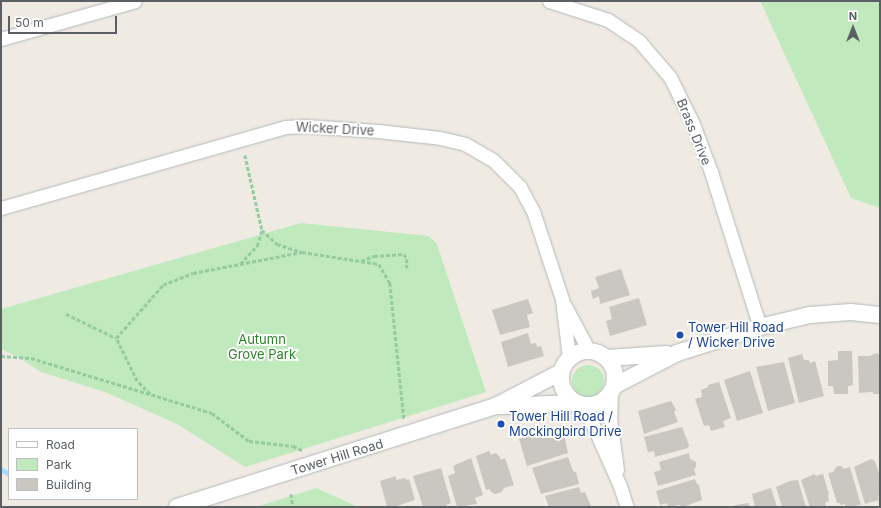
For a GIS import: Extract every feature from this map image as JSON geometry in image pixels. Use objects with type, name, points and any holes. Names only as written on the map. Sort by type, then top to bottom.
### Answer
[{"type":"street","points":[[1,39],[135,1]]},
{"type":"street","name":"Brass Drive","points":[[550,1],[608,20],[639,41],[670,77],[696,131],[723,209],[760,327]]},
{"type":"street","name":"Wicker Drive","points":[[1,208],[285,127],[346,128],[440,138],[465,144],[493,160],[520,187],[533,210],[562,299],[589,351]]},
{"type":"street","name":"Wicker Drive","points":[[562,299],[565,365]]},
{"type":"street","points":[[577,404],[589,406],[598,404],[605,400],[613,389],[677,353],[760,327],[810,315],[851,312],[880,315]]},
{"type":"street","points":[[620,486],[610,418],[615,374],[607,358],[602,355],[589,351],[575,354],[565,365],[560,381],[563,390],[577,404],[592,423],[620,486],[627,507]]},
{"type":"street","points":[[607,358],[677,353]]},
{"type":"street","name":"Tower Hill Road","points":[[177,507],[496,406],[565,365]]},
{"type":"street","name":"Tower Hill Road","points":[[496,406],[577,404]]},
{"type":"path","points":[[240,264],[257,246],[262,230],[245,155]]},
{"type":"path","points":[[262,230],[277,244],[302,252],[379,264],[390,283],[404,419]]},
{"type":"path","points":[[116,338],[163,284],[193,273],[302,252]]},
{"type":"path","points":[[360,261],[374,256],[404,254],[407,259],[407,268]]},
{"type":"path","points":[[66,314],[116,338],[137,381],[150,394]]},
{"type":"path","points":[[1,356],[31,358],[212,414],[249,442],[293,446],[302,450]]},
{"type":"path","points":[[291,494],[293,507]]},
{"type":"green space","points":[[760,1],[880,1],[880,208],[851,198]]},
{"type":"green space","name":"Autumn Grove Park","points":[[301,223],[429,236],[437,244],[486,392],[245,467],[177,424],[105,392],[41,372],[18,357],[1,349],[1,309]]},
{"type":"green space","points":[[585,365],[591,365],[601,372],[604,381],[603,387],[597,394],[591,397],[585,397],[575,390],[572,384],[572,378],[579,368]]},
{"type":"green space","points":[[316,488],[358,507],[256,507]]},
{"type":"building","points":[[621,269],[630,295],[600,304],[599,296],[593,299],[591,291],[599,288],[595,277]]},
{"type":"building","points":[[639,298],[647,325],[610,336],[606,321],[612,319],[609,307]]},
{"type":"building","points":[[528,299],[533,313],[527,315],[530,327],[500,335],[492,310]]},
{"type":"building","points":[[528,333],[531,344],[536,343],[537,347],[541,346],[544,356],[508,367],[501,342]]},
{"type":"building","points":[[838,351],[852,351],[853,385],[848,386],[848,394],[834,394],[833,386],[828,386],[828,361],[838,360]]},
{"type":"building","points":[[877,353],[880,356],[880,362],[878,364],[880,364],[880,394],[874,394],[872,392],[859,393],[858,356],[869,356]]},
{"type":"building","points":[[802,354],[804,360],[809,360],[810,363],[815,361],[824,396],[799,403],[788,358]]},
{"type":"building","points":[[784,362],[795,403],[768,411],[756,367]]},
{"type":"building","points":[[750,371],[763,413],[737,421],[724,380]]},
{"type":"building","points":[[719,382],[731,418],[723,421],[725,427],[711,431],[709,425],[704,426],[695,399],[702,397],[701,390],[708,387],[708,385]]},
{"type":"building","points":[[671,401],[676,410],[674,412],[678,422],[644,434],[638,411]]},
{"type":"building","points":[[562,425],[568,453],[527,466],[519,439]]},
{"type":"building","points":[[682,427],[689,445],[688,448],[655,457],[654,451],[648,452],[644,437]]},
{"type":"building","points":[[489,451],[491,455],[496,453],[501,460],[505,458],[514,485],[504,488],[502,492],[495,494],[491,492],[490,489],[486,490],[476,456]]},
{"type":"building","points":[[689,453],[690,459],[696,462],[696,467],[694,469],[696,475],[658,486],[654,472],[661,470],[659,462]]},
{"type":"building","points":[[568,457],[573,471],[576,472],[579,484],[541,494],[532,468]]},
{"type":"building","points":[[471,458],[483,495],[475,498],[477,504],[457,507],[448,476],[455,473],[453,466]]},
{"type":"building","points":[[871,459],[875,461],[880,476],[880,495],[878,496],[879,500],[865,504],[854,467]]},
{"type":"building","points":[[837,466],[841,466],[844,469],[850,467],[861,505],[846,507],[845,504],[841,505],[840,503],[837,503],[828,473],[833,472]]},
{"type":"building","points":[[441,468],[451,503],[446,505],[447,507],[423,507],[413,476]]},
{"type":"building","points":[[814,474],[816,476],[823,474],[829,494],[829,501],[825,503],[826,507],[810,507],[801,480]]},
{"type":"building","points":[[396,476],[396,480],[405,478],[406,480],[409,479],[415,500],[394,507],[387,507],[380,481]]},
{"type":"building","points":[[695,479],[699,485],[702,500],[683,507],[679,505],[668,507],[667,503],[660,505],[656,491]]},
{"type":"building","points":[[798,480],[806,507],[782,507],[776,487],[790,481]]},
{"type":"building","points":[[579,487],[581,493],[585,492],[591,506],[549,507],[545,496]]},
{"type":"building","points":[[771,488],[777,507],[755,507],[752,494]]},
{"type":"building","points":[[748,503],[750,507],[730,507],[736,505]]},
{"type":"waterway","points":[[1,469],[8,473]]},
{"type":"place","name":"Tower Hill Road / Wicker Drive","points":[[680,335]]},
{"type":"place","name":"Tower Hill Road / Mockingbird Drive","points":[[501,424]]}]
